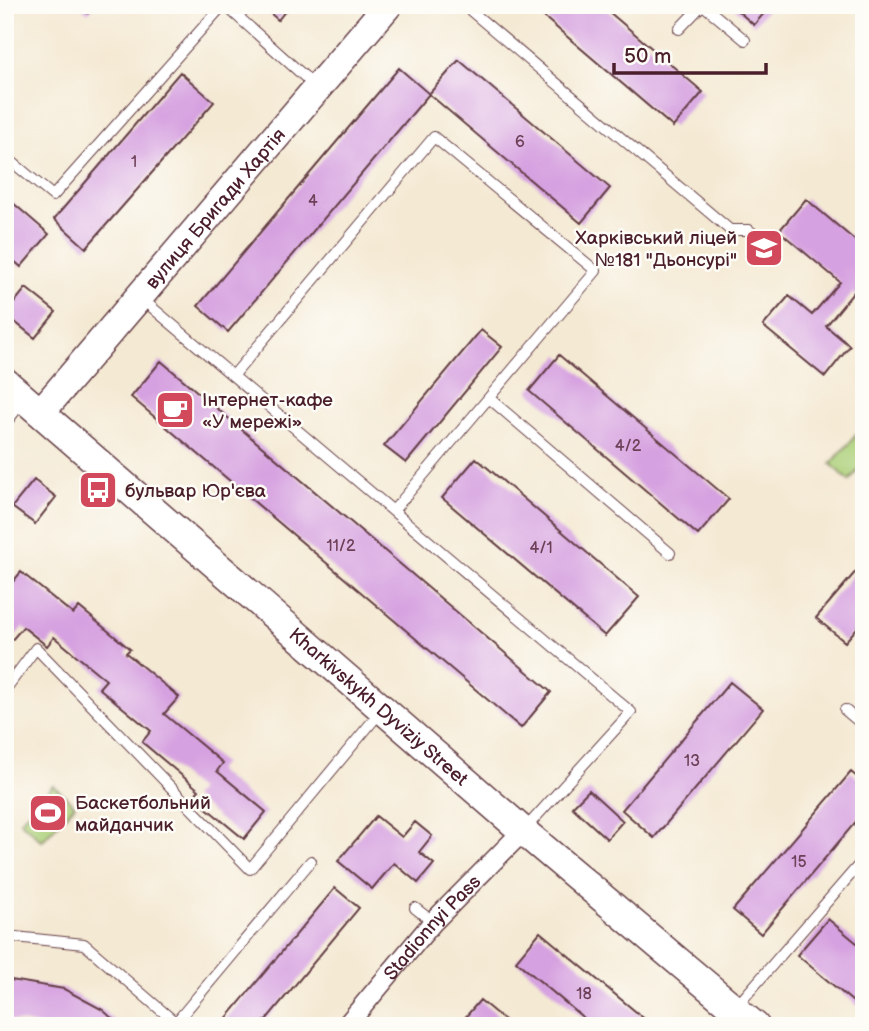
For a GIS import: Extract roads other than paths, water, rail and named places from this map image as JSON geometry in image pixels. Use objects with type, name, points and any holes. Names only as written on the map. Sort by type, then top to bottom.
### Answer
[{"type":"street","name":"вулиця Бригади Хартія","points":[[24,398],[139,297],[388,5]]},
{"type":"street","name":"Kharkivskykh Dyviziy Street","points":[[24,398],[523,831],[745,1017]]},
{"type":"street","name":"Stadionnyi Pass","points":[[346,1026],[433,922],[523,831]]},
{"type":"lane","points":[[5,156],[53,197],[224,5],[317,88]]},
{"type":"lane","points":[[464,5],[730,230],[749,230],[763,242]]},
{"type":"lane","points":[[679,29],[702,5],[745,40]]},
{"type":"lane","points":[[233,376],[434,137],[596,271],[393,511]]},
{"type":"lane","points":[[139,297],[631,712],[523,831]]},
{"type":"lane","points":[[5,424],[24,398]]},
{"type":"lane","points":[[489,398],[670,553]]},
{"type":"lane","points":[[5,690],[36,648],[250,869],[383,708]]},
{"type":"lane","points":[[845,710],[864,726]]},
{"type":"lane","points":[[5,936],[84,944],[175,1024],[312,861]]},
{"type":"lane","points":[[745,1017],[862,864]]},
{"type":"lane","points":[[415,908],[433,922]]},
{"type":"place","name":"Харківський ліцей №181 \"Дьонсурі\"","points":[[764,248]]},
{"type":"place","name":"Інтернет-кафе «У мережі»","points":[[175,410]]},
{"type":"place","name":"бульвар Юр'єва","points":[[98,490]]},
{"type":"place","name":"Баскетбольний майданчик","points":[[48,813]]}]
